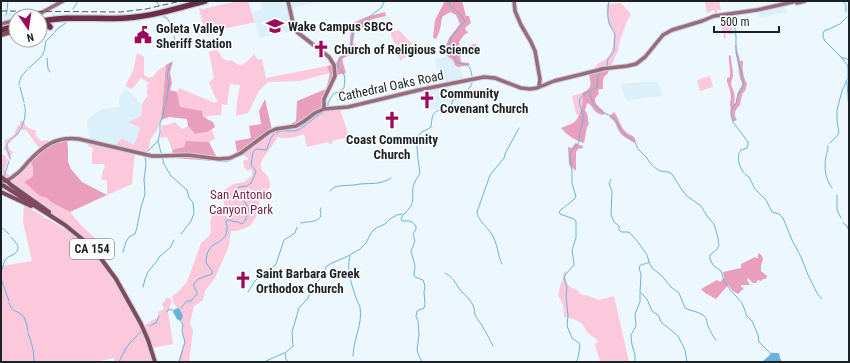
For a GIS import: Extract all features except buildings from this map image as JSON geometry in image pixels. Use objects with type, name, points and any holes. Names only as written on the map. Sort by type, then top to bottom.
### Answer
[{"type":"highway","points":[[48,19],[64,16],[133,15],[162,10],[196,1]]},
{"type":"highway","points":[[48,20],[73,18],[115,19],[141,16],[161,13],[205,1]]},
{"type":"highway","points":[[50,27],[49,24],[51,22],[73,18]]},
{"type":"main road","points":[[48,10],[64,1]]},
{"type":"main road","points":[[48,10],[64,1]]},
{"type":"main road","points":[[289,1],[296,27],[300,33],[329,57],[335,67],[334,78],[324,99],[326,109]]},
{"type":"main road","points":[[513,1],[521,25],[535,51],[539,86]]},
{"type":"main road","name":"Cathedral Oaks Road","points":[[2,185],[17,174],[38,152],[50,143],[60,139],[79,139],[152,156],[188,155],[227,159],[239,155],[269,132],[276,129],[296,126],[315,113],[326,109],[348,107],[419,90],[484,77],[495,78],[522,89],[530,89],[554,81],[602,69],[636,64],[645,57],[663,35],[672,30],[702,22],[714,16],[805,1]]},
{"type":"main road","points":[[1,177],[68,227]]},
{"type":"main road","name":"CA 154","points":[[2,185],[68,227],[91,248],[114,276],[142,326],[155,362]]},
{"type":"main road","points":[[1,192],[48,214]]},
{"type":"shaded area","points":[[260,1],[321,1],[293,8],[294,13],[290,14],[294,31],[259,38],[253,11],[262,10]]},
{"type":"shaded area","points":[[445,1],[462,1],[466,16],[469,16],[471,23],[465,28],[466,31],[469,32],[464,35],[459,42],[460,48],[476,44],[476,54],[460,55],[461,62],[469,63],[470,65],[458,67],[444,51],[449,38],[460,24],[456,15],[450,12],[442,17],[436,39],[433,38],[435,20]]},
{"type":"shaded area","points":[[784,7],[787,12],[759,18],[758,13]]},
{"type":"shaded area","points":[[385,12],[386,16],[367,22],[368,27],[366,30],[363,28],[355,31],[353,44],[356,46],[354,53],[342,59],[346,73],[333,76],[327,94],[322,101],[323,108],[310,115],[302,123],[289,128],[287,126],[296,121],[297,101],[326,89],[330,74],[327,66],[337,62],[339,57],[349,50],[353,23],[366,17]]},
{"type":"shaded area","points":[[1,14],[8,14],[8,21],[1,22]]},
{"type":"shaded area","points":[[735,45],[740,61],[743,61],[743,73],[747,84],[745,91],[742,94],[740,105],[735,112],[737,120],[732,122],[730,104],[731,97],[727,82],[727,78],[730,77],[729,55],[731,56],[733,75],[731,84],[735,104],[738,92],[742,86]]},
{"type":"shaded area","points":[[448,56],[458,67],[461,67],[464,80],[440,85],[435,59]]},
{"type":"shaded area","points":[[173,61],[170,72],[172,83],[170,90],[177,92],[180,107],[202,111],[203,117],[213,122],[215,127],[207,132],[195,134],[188,126],[187,119],[169,117],[161,120],[166,65]]},
{"type":"shaded area","points":[[609,70],[603,78],[603,89],[598,90],[599,94],[595,99],[596,104],[605,113],[603,115],[596,112],[587,103],[585,110],[589,124],[584,143],[568,135],[561,128],[576,121],[582,105],[582,93],[590,88],[589,74]]},
{"type":"shaded area","points":[[658,82],[663,96],[627,101],[621,84]]},
{"type":"shaded area","points":[[448,85],[452,100],[449,109],[446,110],[439,108],[425,111],[421,91]]},
{"type":"shaded area","points":[[125,88],[142,104],[143,111],[140,117],[128,122],[139,127],[140,130],[134,145],[115,146],[90,140],[87,125],[88,119],[102,109],[119,107],[119,99]]},
{"type":"shaded area","points":[[265,99],[272,130],[241,153],[243,155],[227,162],[174,158],[172,150],[184,147],[186,141],[209,142],[216,156],[227,157],[235,154],[237,152],[235,141],[251,138],[249,126],[261,124],[259,111]]},
{"type":"shaded area","points":[[614,112],[622,128],[634,137],[636,143],[627,139],[620,133],[614,121],[609,117]]},
{"type":"shaded area","points":[[67,140],[68,162],[71,169],[82,182],[107,195],[70,212],[51,202],[47,198],[40,196],[24,182],[33,176],[33,167],[31,162],[39,154],[51,145]]},
{"type":"shaded area","points":[[575,143],[583,146],[583,148],[578,149],[576,152],[576,171],[569,165],[568,147],[572,148]]},
{"type":"shaded area","points":[[759,253],[763,259],[761,271],[767,276],[766,279],[761,281],[758,280],[756,283],[753,283],[748,278],[747,280],[750,285],[741,285],[741,287],[744,288],[738,294],[728,285],[716,299],[701,289],[717,280],[720,282],[724,278],[723,272],[741,268],[741,264],[755,257],[758,258]]},
{"type":"green space","points":[[240,1],[248,1],[255,22],[205,33],[199,8],[203,9]]},
{"type":"green space","points":[[719,1],[721,10],[717,10],[718,14],[715,14],[714,10],[707,13],[705,2]]},
{"type":"green space","points":[[621,3],[631,14],[627,21],[618,51],[611,66],[595,68],[609,56],[613,46],[614,32],[608,24],[606,4]]},
{"type":"green space","points":[[731,19],[733,34],[725,34],[726,38],[724,39],[721,24],[726,23],[727,30],[726,20]]},
{"type":"green space","points":[[399,30],[412,44],[410,47],[410,54],[400,61],[397,47],[392,38],[391,32]]},
{"type":"green space","points":[[216,50],[222,58],[228,61],[231,60],[241,66],[254,54],[258,60],[262,59],[266,78],[327,66],[330,73],[300,81],[268,82],[259,91],[248,113],[236,116],[240,85],[230,84],[227,105],[222,104],[221,115],[206,116],[206,119],[203,117],[201,111],[180,107],[177,92],[179,88],[215,103],[218,101],[209,82],[214,78],[209,52]]},
{"type":"green space","points":[[137,53],[144,57],[144,75],[149,78],[154,76],[157,71],[166,65],[161,120],[157,130],[151,138],[148,156],[135,154],[132,184],[107,195],[107,180],[101,180],[105,167],[104,164],[92,164],[93,148],[88,146],[90,140],[115,146],[122,138],[134,145],[140,129],[139,127],[128,122],[138,118],[141,115],[142,104],[148,95],[146,93],[148,88],[146,87],[149,83],[141,78],[132,89],[125,86],[133,71]]},
{"type":"green space","points":[[710,76],[713,87],[700,91],[697,80]]},
{"type":"green space","points":[[582,93],[581,114],[579,115],[576,114],[572,96]]},
{"type":"green space","name":"San Antonio Canyon Park","points":[[340,109],[349,137],[332,141],[332,144],[329,144],[328,142],[307,147],[304,134],[288,138],[278,137],[262,160],[261,170],[268,177],[270,187],[260,199],[256,217],[250,226],[237,231],[231,231],[229,246],[215,278],[205,291],[203,300],[194,306],[190,323],[193,331],[189,362],[178,362],[184,343],[183,328],[181,312],[174,304],[172,296],[187,282],[201,243],[209,236],[211,232],[210,222],[213,212],[217,209],[225,207],[222,196],[223,191],[233,184],[244,182],[252,176],[252,171],[250,169],[248,171],[243,164],[244,160],[248,160],[248,158],[240,153],[262,136],[311,117],[322,111]]},
{"type":"green space","points":[[20,121],[24,121],[27,127],[37,131],[35,133],[36,136],[41,141],[48,140],[49,142],[39,148],[26,130],[20,130],[19,134],[7,145],[13,153],[10,156],[12,157],[10,159],[6,154],[7,152],[3,149],[5,140],[13,135],[17,126],[20,125]]},
{"type":"green space","points":[[175,122],[182,129],[188,126],[195,134],[207,132],[212,129],[215,139],[209,142],[187,141],[185,147],[172,150],[167,137],[160,138],[162,125],[168,125]]},
{"type":"green space","points":[[2,155],[5,155],[8,160],[5,169],[6,173],[15,178],[31,162],[33,167],[33,176],[24,182],[40,196],[47,198],[51,202],[70,212],[110,256],[103,263],[82,240],[63,226],[1,193]]},
{"type":"green space","points":[[24,205],[73,234],[100,261],[128,303],[149,346],[153,362],[114,362],[114,358],[95,362],[1,362],[1,266],[32,261],[23,222]]},
{"type":"green space","points":[[566,270],[565,276],[568,285],[576,289],[582,295],[599,300],[614,296],[629,362],[600,362],[595,345],[598,342],[596,339],[588,333],[584,326],[579,322],[564,317],[563,305],[558,295],[561,282],[563,281],[563,274]]},
{"type":"green space","points":[[166,298],[171,298],[172,302],[168,311],[173,344],[152,348],[145,325],[158,317],[158,312],[164,309],[162,305]]},
{"type":"water","points":[[178,308],[183,316],[180,321],[173,312]]},
{"type":"water","points":[[772,353],[779,353],[782,362],[762,362]]},
{"type":"waterway","points":[[7,11],[8,1]]},
{"type":"waterway","points":[[73,9],[78,1]]},
{"type":"waterway","points":[[154,1],[158,3],[159,6]]},
{"type":"waterway","points":[[328,107],[328,103],[333,94],[344,88],[344,76],[338,67],[338,64],[340,59],[351,50],[354,27],[365,22],[381,8],[384,2],[387,1]]},
{"type":"waterway","points":[[449,1],[450,6],[461,15],[465,21],[452,36],[448,48],[458,63],[468,66],[471,70],[472,76]]},
{"type":"waterway","points":[[607,66],[608,59],[614,51],[615,35],[608,20],[609,1]]},
{"type":"waterway","points":[[843,1],[846,5],[846,12]]},
{"type":"waterway","points":[[733,16],[736,36],[736,53],[744,83],[731,111],[733,121]]},
{"type":"waterway","points":[[163,17],[167,18],[173,32]]},
{"type":"waterway","points":[[830,143],[839,133],[837,110],[842,91],[848,78],[848,68],[847,64],[825,41],[823,34],[824,31],[840,24],[847,17]]},
{"type":"waterway","points":[[55,32],[66,23]]},
{"type":"waterway","points":[[29,68],[41,57],[44,52],[46,41],[54,33]]},
{"type":"waterway","points":[[174,36],[176,47]]},
{"type":"waterway","points":[[841,57],[849,60]]},
{"type":"waterway","points":[[47,58],[48,69],[50,72]]},
{"type":"waterway","points":[[148,151],[158,141],[160,123],[166,103],[169,83],[167,75],[171,63]]},
{"type":"waterway","points":[[19,85],[27,70]]},
{"type":"waterway","points":[[576,362],[580,346],[579,343],[572,338],[567,326],[567,287],[564,279],[565,275],[574,265],[572,250],[576,238],[576,221],[560,214],[559,212],[576,197],[572,183],[570,155],[579,142],[579,135],[583,122],[580,99],[584,94],[597,87],[598,77],[601,71]]},
{"type":"waterway","points":[[847,82],[849,110]]},
{"type":"waterway","points":[[422,362],[417,350],[419,335],[416,316],[417,311],[424,308],[425,305],[425,286],[423,280],[414,276],[415,266],[411,251],[415,241],[413,234],[416,226],[411,222],[402,221],[401,219],[411,206],[415,181],[420,173],[417,153],[418,137],[421,133],[431,127],[434,114],[438,110],[446,112],[451,111],[453,100],[462,98],[472,83]]},
{"type":"waterway","points":[[20,87],[24,102]]},
{"type":"waterway","points":[[590,92],[593,102],[597,108],[614,118],[622,132],[636,144]]},
{"type":"waterway","points":[[14,137],[20,130],[24,120],[24,104]]},
{"type":"waterway","points":[[276,133],[298,130],[326,110]]},
{"type":"waterway","points":[[733,122],[748,142],[747,148],[741,150],[740,152]]},
{"type":"waterway","points":[[502,264],[493,237],[480,220],[477,212],[490,175],[504,158],[519,128]]},
{"type":"waterway","points":[[181,308],[187,301],[191,301],[197,294],[194,284],[198,279],[212,274],[212,271],[206,263],[207,255],[212,246],[223,239],[226,235],[226,221],[239,222],[242,224],[245,221],[249,209],[244,201],[237,197],[236,190],[239,187],[247,186],[251,183],[256,172],[251,165],[253,152],[256,149],[267,149],[274,134]]},
{"type":"waterway","points":[[10,159],[7,144],[12,138]]},
{"type":"waterway","points":[[158,141],[164,164],[171,176],[187,190],[189,198],[193,203],[194,213],[191,221],[181,234]]},
{"type":"waterway","points":[[636,145],[653,166]]},
{"type":"waterway","points":[[828,146],[825,169],[826,177],[832,188]]},
{"type":"waterway","points":[[739,153],[739,164],[744,173]]},
{"type":"waterway","points":[[123,252],[129,237],[135,234],[145,194],[145,157]]},
{"type":"waterway","points":[[4,177],[9,161]]},
{"type":"waterway","points":[[654,167],[660,171],[672,174],[687,196],[701,206],[714,224],[719,245],[710,255],[710,259],[713,265],[721,271],[724,281],[742,303],[747,316],[752,321],[758,335],[759,342],[771,354],[772,353]]},
{"type":"waterway","points":[[745,174],[749,177],[755,189],[766,200],[772,212],[779,214],[783,218],[808,275],[817,293],[822,299]]},
{"type":"waterway","points":[[330,191],[338,186],[380,183],[391,178]]},
{"type":"waterway","points":[[611,179],[609,184],[612,191],[611,215],[614,222],[619,226],[619,230],[621,232],[630,233],[638,242],[647,255],[649,262],[639,267],[641,275],[640,292],[647,299],[652,311],[659,316],[661,322],[678,336],[685,350],[687,362]]},
{"type":"waterway","points":[[837,195],[837,202]]},
{"type":"waterway","points":[[837,203],[837,210],[841,218]]},
{"type":"waterway","points":[[301,223],[315,221],[318,219],[321,214],[321,208]]},
{"type":"waterway","points":[[288,362],[285,353],[293,346],[292,332],[299,308],[308,298],[313,286],[321,278],[326,267],[360,249],[376,228],[385,224],[397,215],[402,214]]},
{"type":"waterway","points":[[843,223],[847,226],[849,231]]},
{"type":"waterway","points":[[1,227],[9,234]]},
{"type":"waterway","points":[[267,270],[271,269],[276,264],[284,240],[295,233],[297,227]]},
{"type":"waterway","points":[[1,272],[5,260],[18,250],[17,245],[11,237]]},
{"type":"waterway","points":[[143,287],[148,272],[160,256],[170,248],[174,240]]},
{"type":"waterway","points":[[350,256],[350,277],[361,313],[353,356]]},
{"type":"waterway","points":[[649,262],[652,268],[679,293],[685,308],[705,316],[708,326],[716,340]]},
{"type":"waterway","points":[[445,273],[472,303],[475,316],[483,327],[493,346]]},
{"type":"waterway","points":[[248,292],[260,276]]},
{"type":"waterway","points":[[1,279],[9,301]]},
{"type":"waterway","points":[[635,362],[631,335],[636,326],[635,314],[640,302],[640,293]]},
{"type":"waterway","points":[[9,303],[13,309],[23,316],[28,331]]},
{"type":"waterway","points":[[166,312],[170,309],[174,311]]},
{"type":"waterway","points":[[150,326],[156,323],[159,316]]},
{"type":"waterway","points":[[179,362],[185,342],[182,331],[183,325],[180,319]]},
{"type":"waterway","points":[[119,362],[127,347],[141,332]]},
{"type":"waterway","points":[[28,333],[34,354],[34,362]]},
{"type":"waterway","points":[[264,362],[284,353]]},
{"type":"railway","points":[[1,11],[121,12],[146,9],[181,1]]},
{"type":"place","name":"Wake Campus SBCC","points":[[275,26]]},
{"type":"place","name":"Goleta Valley Sheriff Station","points":[[143,35]]},
{"type":"place","name":"Church of Religious Science","points":[[321,49]]},
{"type":"place","name":"Community Covenant Church","points":[[427,100]]},
{"type":"place","name":"Coast Community Church","points":[[392,120]]},
{"type":"place","name":"Saint Barbara Greek Orthodox Church","points":[[243,280]]}]
